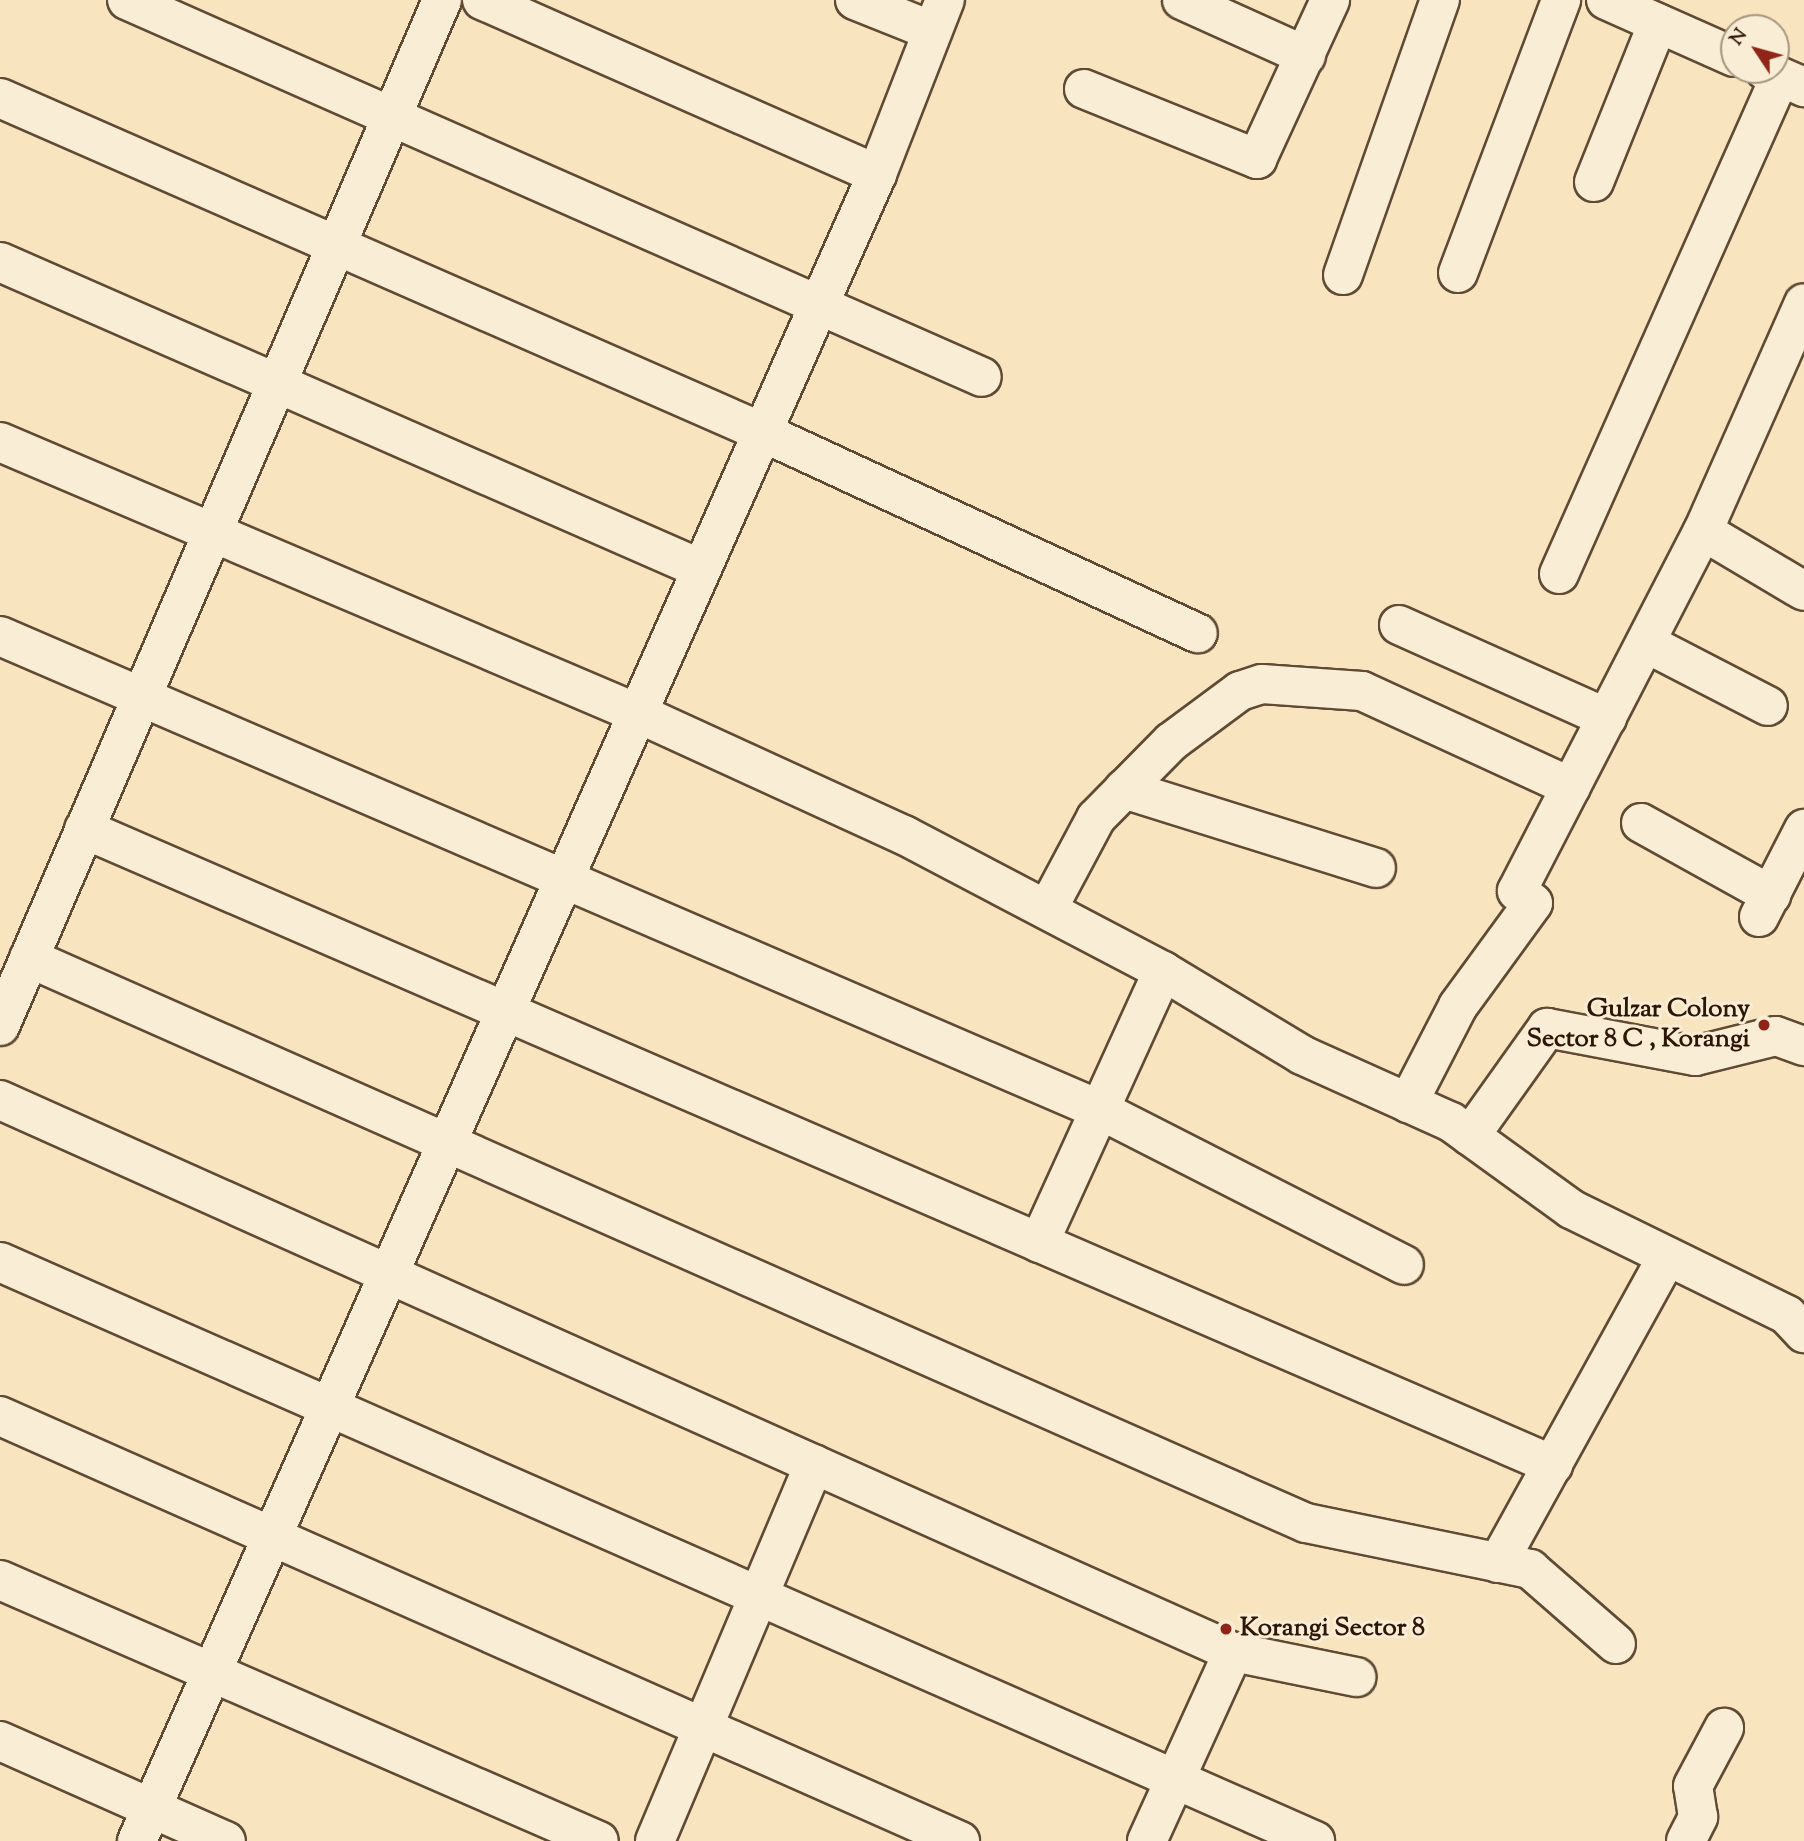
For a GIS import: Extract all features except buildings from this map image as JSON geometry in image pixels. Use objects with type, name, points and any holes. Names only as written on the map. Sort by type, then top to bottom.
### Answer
[{"type":"street","points":[[127,0],[820,302],[982,377]]},
{"type":"street","points":[[0,1026],[442,0]]},
{"type":"street","points":[[482,0],[877,174]]},
{"type":"street","points":[[144,1825],[877,174],[939,16],[855,0]]},
{"type":"street","points":[[1182,0],[1306,56]]},
{"type":"street","points":[[1084,89],[1248,161],[1262,155],[1330,0]]},
{"type":"street","points":[[1343,275],[1440,0]]},
{"type":"street","points":[[1458,272],[1561,0]]},
{"type":"street","points":[[1606,0],[1720,51]]},
{"type":"street","points":[[1594,182],[1658,23]]},
{"type":"street","points":[[1559,574],[1780,84]]},
{"type":"street","points":[[0,99],[762,432],[1198,633]]},
{"type":"street","points":[[0,262],[701,569]]},
{"type":"street","points":[[1408,1103],[1458,1006],[1533,903],[1517,891],[1703,531],[1804,303]]},
{"type":"street","points":[[0,442],[211,535],[637,713],[1048,908],[1163,971],[1302,1055],[1408,1103],[1470,1136],[1571,1209],[1787,1315],[1804,1333]]},
{"type":"street","points":[[1703,531],[1804,591]]},
{"type":"street","points":[[1399,625],[1607,718]]},
{"type":"street","points":[[0,636],[565,875],[1100,1110],[1404,1265]]},
{"type":"street","points":[[1646,643],[1768,706]]},
{"type":"street","points":[[1048,908],[1077,845],[1124,789],[1171,742],[1240,691],[1292,683],[1362,691],[1571,787]]},
{"type":"street","points":[[1124,789],[1376,868]]},
{"type":"street","points":[[1641,823],[1765,906],[1804,829]]},
{"type":"street","points":[[84,829],[1553,1465]]},
{"type":"street","points":[[29,958],[448,1139],[1306,1523],[1530,1569],[1616,1644]]},
{"type":"street","points":[[1040,1243],[1163,971]]},
{"type":"street","points":[[1470,1136],[1546,1028],[1695,1056],[1776,1035],[1804,1046]]},
{"type":"street","points":[[0,1100],[1233,1652],[1356,1677]]},
{"type":"street","points":[[1498,1563],[1667,1256]]},
{"type":"street","points":[[0,1262],[1315,1841]]},
{"type":"street","points":[[0,1416],[271,1539],[960,1841]]},
{"type":"street","points":[[655,1841],[814,1464]]},
{"type":"street","points":[[0,1580],[599,1841]]},
{"type":"street","points":[[1147,1841],[1233,1652]]},
{"type":"street","points":[[1686,1841],[1698,1817],[1693,1786],[1724,1728]]},
{"type":"street","points":[[0,1741],[144,1825],[226,1841]]},
{"type":"place","name":"Gulzar Colony Sector 8 C , Korangi","points":[[1764,1025]]},
{"type":"place","name":"Korangi Sector 8","points":[[1226,1629]]}]
